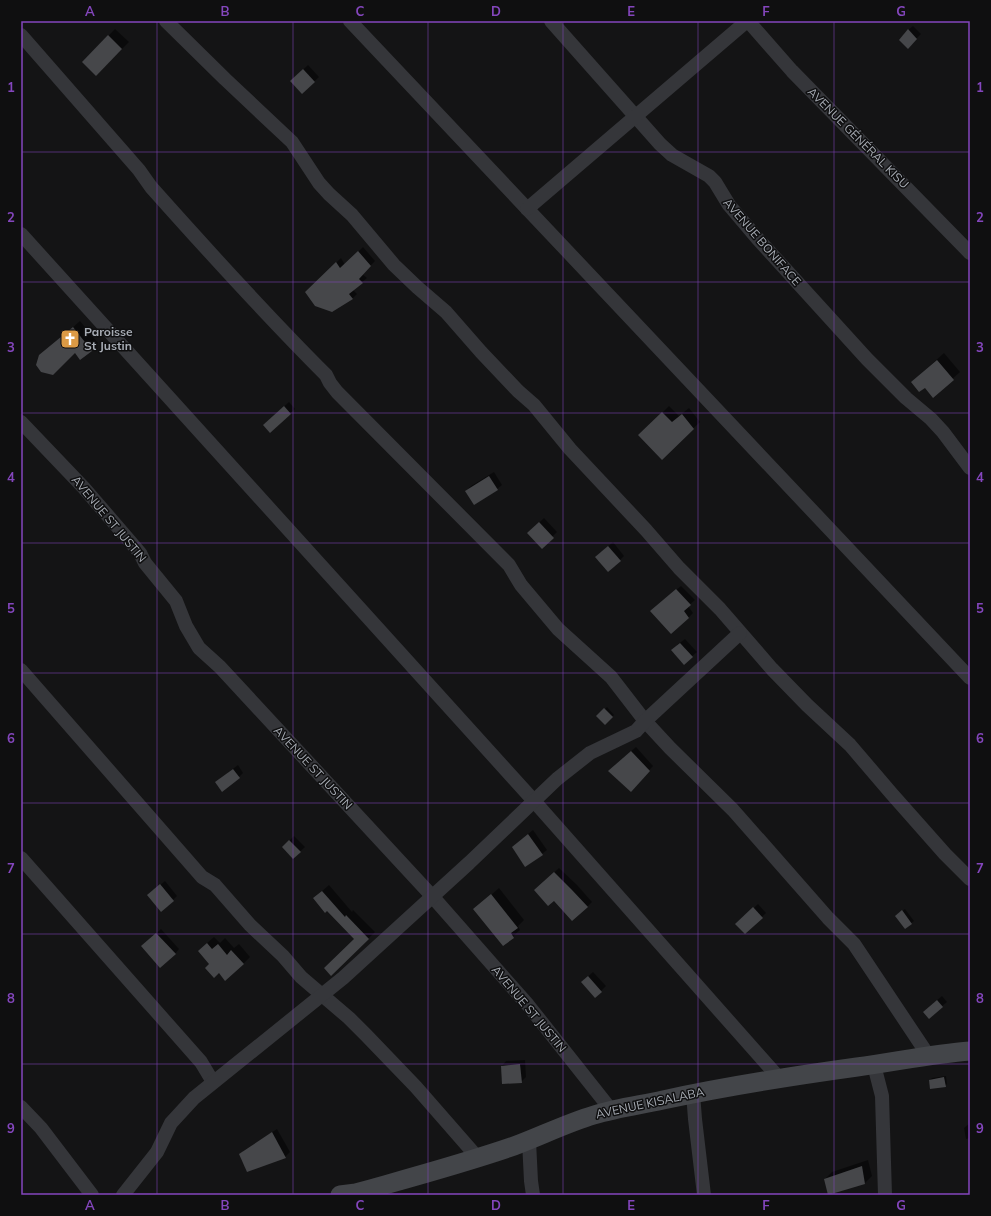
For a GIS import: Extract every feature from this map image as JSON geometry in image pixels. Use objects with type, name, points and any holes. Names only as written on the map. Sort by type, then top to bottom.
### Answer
[{"type":"street","points":[[166,21],[292,142],[319,183],[352,215],[394,265],[446,312],[518,392],[534,405],[580,460],[646,530],[679,568],[720,609],[772,669],[807,705],[850,745],[890,793],[945,854],[970,879]]},
{"type":"street","points":[[350,21],[970,678]]},
{"type":"street","name":"AVENUE BONIFACE","points":[[551,21],[660,144],[672,155],[709,176],[715,182],[729,205],[757,238],[867,359],[906,398],[931,419],[943,432],[970,468]]},
{"type":"street","points":[[527,209],[748,21]]},
{"type":"street","name":"AVENUE GÉNÉRAL KISU","points":[[748,21],[792,71],[970,253]]},
{"type":"street","points":[[21,35],[139,170],[151,187],[192,234],[209,250],[277,326],[326,375],[337,392],[509,565],[521,585],[558,629],[611,677],[645,721],[670,748],[733,810],[828,918],[854,944],[928,1056]]},
{"type":"street","points":[[21,234],[534,802],[779,1078]]},
{"type":"street","name":"AVENUE ST JUSTIN","points":[[21,422],[84,488],[140,553],[145,563],[176,601],[186,626],[199,648],[220,667],[432,896],[528,1005],[612,1110]]},
{"type":"street","points":[[123,1195],[157,1152],[171,1123],[194,1098],[343,978],[557,779],[590,753],[636,731],[740,633]]},
{"type":"street","points":[[21,670],[202,877],[215,885],[301,977],[349,1018],[416,1087],[478,1158]]},
{"type":"street","points":[[21,858],[200,1062],[214,1082]]},
{"type":"street","name":"AVENUE KISALABA","points":[[351,1194],[478,1158],[529,1141],[558,1128],[594,1115],[612,1110],[694,1093],[779,1078],[970,1051]]},
{"type":"street","points":[[874,1065],[882,1096],[885,1195]]},
{"type":"street","points":[[694,1093],[695,1119],[704,1195]]},
{"type":"street","points":[[21,1107],[41,1128],[92,1195]]},
{"type":"street","points":[[529,1141],[533,1195]]},
{"type":"building","points":[[908,29],[917,39],[908,49],[899,40]]},
{"type":"building","points":[[108,35],[122,49],[96,76],[82,62]]},
{"type":"building","points":[[303,69],[315,82],[302,94],[290,81]]},
{"type":"building","points":[[358,251],[371,266],[359,279],[363,283],[349,294],[353,299],[332,312],[315,306],[305,292],[336,262],[340,268]]},
{"type":"building","name":"Paroisse St Justin","points":[[73,327],[92,351],[80,360],[75,353],[53,375],[41,372],[36,365],[39,355]]},
{"type":"building","points":[[937,360],[954,380],[933,398],[925,388],[919,392],[911,382]]},
{"type":"building","points":[[284,406],[291,414],[270,433],[263,425]]},
{"type":"building","points":[[662,412],[672,422],[682,414],[694,429],[662,460],[638,435]]},
{"type":"building","points":[[489,476],[498,490],[474,505],[465,491]]},
{"type":"building","points":[[539,522],[554,538],[542,549],[527,533]]},
{"type":"building","points":[[608,546],[621,561],[608,572],[595,557]]},
{"type":"building","points":[[676,589],[691,605],[684,611],[689,618],[671,634],[650,611]]},
{"type":"building","points":[[680,643],[693,657],[684,665],[671,650]]},
{"type":"building","points":[[604,708],[613,717],[605,725],[596,716]]},
{"type":"building","points":[[631,751],[650,771],[631,792],[608,771]]},
{"type":"building","points":[[233,769],[240,778],[222,792],[215,782]]},
{"type":"building","points":[[528,834],[543,855],[525,867],[512,847]]},
{"type":"building","points":[[289,840],[301,852],[293,859],[282,847]]},
{"type":"building","points":[[554,872],[588,907],[572,921],[554,901],[548,906],[534,890]]},
{"type":"building","points":[[160,884],[174,901],[161,912],[147,895]]},
{"type":"building","points":[[322,891],[345,917],[346,915],[369,939],[331,976],[324,968],[354,939],[327,911],[325,913],[313,898]]},
{"type":"building","points":[[491,894],[518,928],[511,933],[514,938],[503,946],[473,909]]},
{"type":"building","points":[[753,907],[763,918],[745,934],[735,924]]},
{"type":"building","points":[[902,910],[912,924],[905,929],[895,916]]},
{"type":"building","points":[[156,933],[176,954],[160,968],[141,946]]},
{"type":"building","points":[[207,943],[212,949],[218,944],[227,955],[231,950],[244,964],[225,981],[219,973],[214,978],[205,968],[209,964],[198,951]]},
{"type":"building","points":[[588,976],[602,992],[595,998],[581,982]]},
{"type":"building","points":[[937,1000],[943,1007],[929,1019],[923,1012]]},
{"type":"building","points":[[520,1064],[522,1083],[502,1084],[501,1066]]},
{"type":"building","points":[[944,1077],[946,1087],[930,1089],[929,1080]]},
{"type":"building","points":[[272,1132],[286,1158],[247,1172],[239,1154]]},
{"type":"building","points":[[862,1166],[865,1184],[828,1195],[824,1179]]},
{"type":"place","name":"Paroisse St Justin","points":[[70,339]]}]
